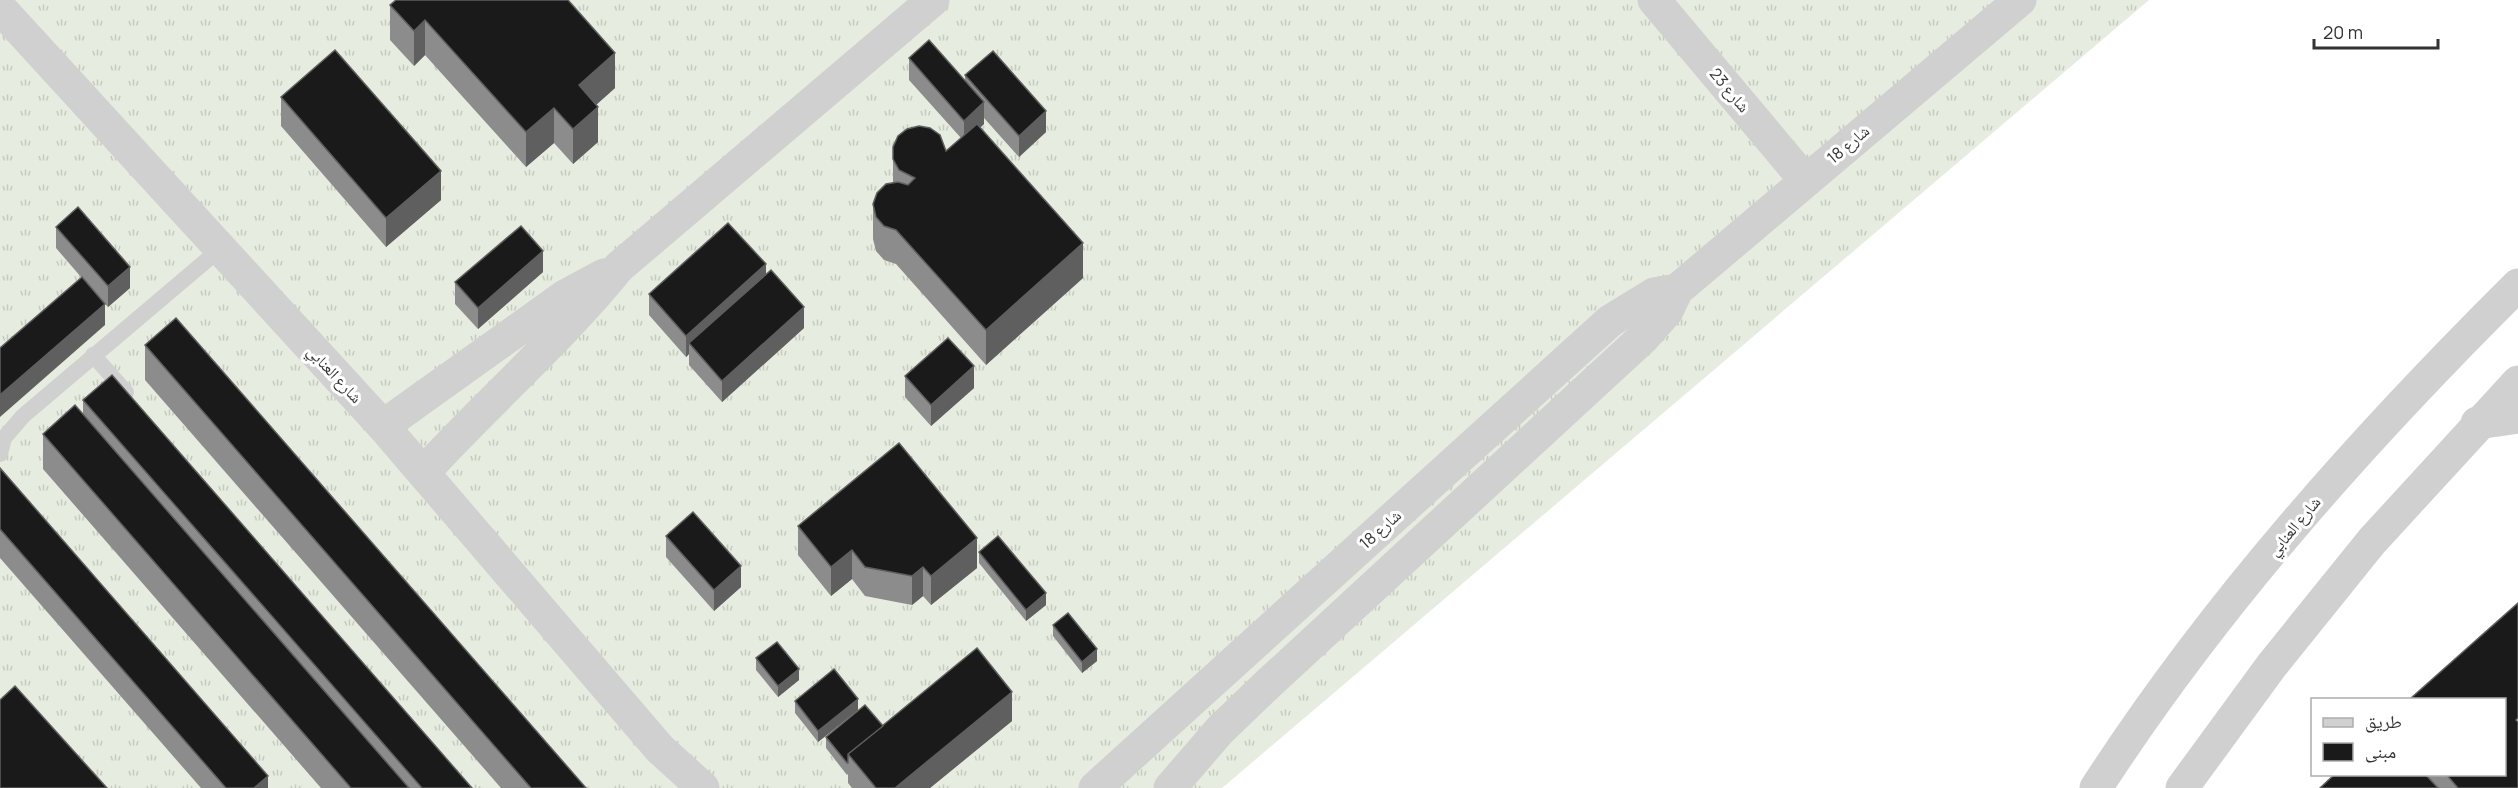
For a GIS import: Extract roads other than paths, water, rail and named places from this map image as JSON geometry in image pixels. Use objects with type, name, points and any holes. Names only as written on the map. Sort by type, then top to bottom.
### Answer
[{"type":"street","points":[[424,472],[478,412],[583,312],[619,267],[933,0]]},
{"type":"street","name":"شارع 23","points":[[1654,0],[1805,180]]},
{"type":"street","name":"شارع 18","points":[[1170,788],[1220,730],[1269,682],[1644,337],[1666,311],[1677,290],[2020,0]]},
{"type":"street","name":"شارع العنابي","points":[[0,8],[424,472],[660,749],[703,788]]},
{"type":"street","points":[[383,426],[565,296],[619,267]]},
{"type":"street","name":"شارع العنابي","points":[[2096,788],[2184,663],[2269,555],[2365,443],[2518,285]]},
{"type":"street","name":"شارع 18","points":[[1095,788],[1610,321],[1654,294],[1677,290]]},
{"type":"street","points":[[2182,788],[2272,664],[2343,576],[2477,423],[2518,382]]},
{"type":"street","points":[[2477,423],[2518,417]]},
{"type":"street","name":"شارع العنابي","points":[[660,749],[675,788]]},
{"type":"lane","points":[[0,454],[4,438],[23,416],[93,354],[220,249]]},
{"type":"lane","points":[[93,354],[141,409]]}]
